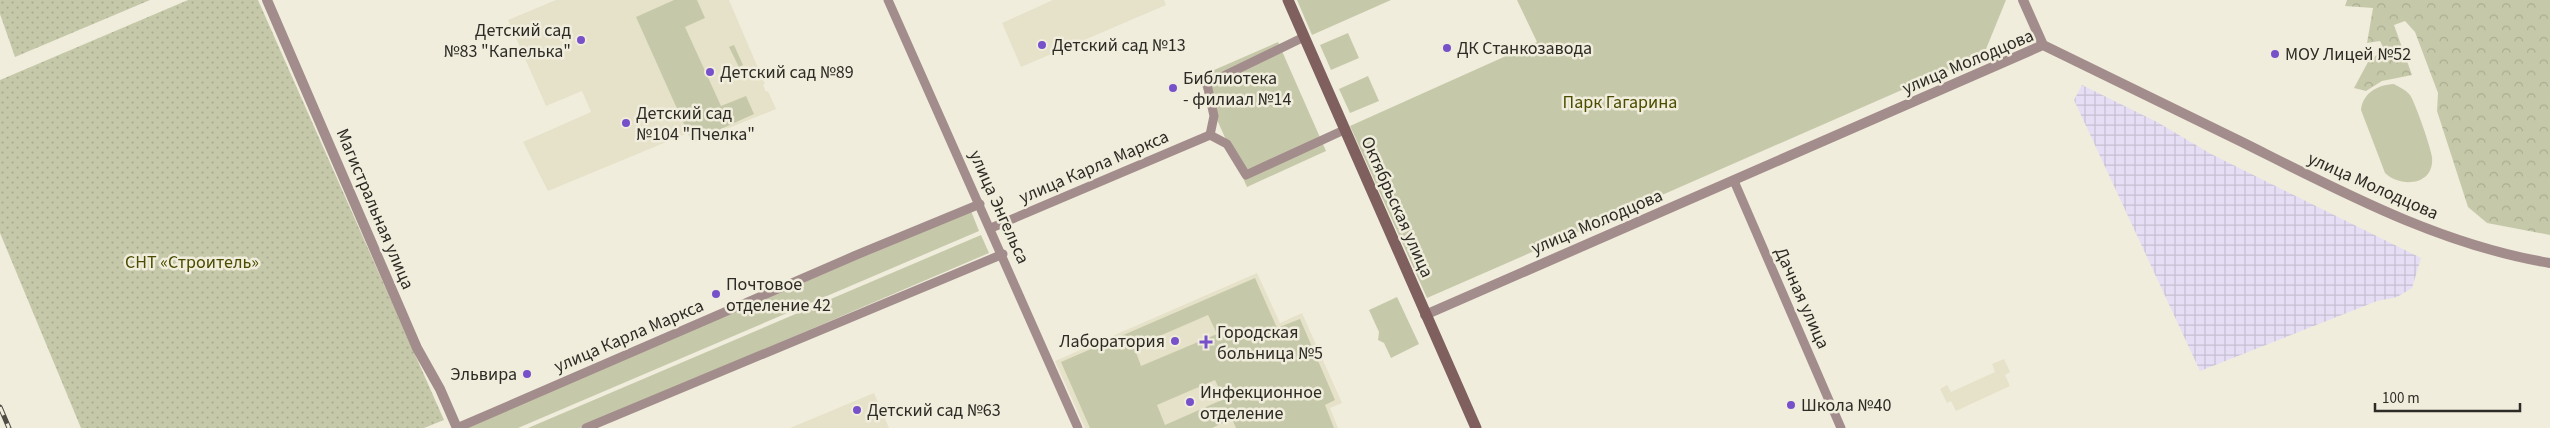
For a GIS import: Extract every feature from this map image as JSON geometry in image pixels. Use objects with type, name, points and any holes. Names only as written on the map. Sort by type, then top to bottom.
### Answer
[{"type":"main road","name":"Октябрьская улица","points":[[1288,0],[1425,316],[1476,428]]},
{"type":"street","name":"Магистральная улица","points":[[267,0],[417,348],[440,389],[457,428]]},
{"type":"street","name":"улица Энгельса","points":[[888,0],[991,228],[1078,428]]},
{"type":"street","points":[[2023,0],[2043,45]]},
{"type":"street","points":[[1304,37],[1207,84],[1214,116],[1210,135],[1227,144],[1246,175],[1344,130]]},
{"type":"street","name":"улица Молодцова","points":[[1425,316],[2043,45],[2296,170],[2425,229],[2473,246],[2550,263]]},
{"type":"street","name":"улица Карла Маркса","points":[[991,228],[1210,135]]},
{"type":"street","name":"Дачная улица","points":[[1734,181],[1841,428]]},
{"type":"street","name":"улица Карла Маркса","points":[[457,428],[849,258],[980,204]]},
{"type":"street","points":[[586,428],[1002,254]]},
{"type":"shaded area","points":[[556,0],[729,0],[765,84],[763,85],[766,92],[768,91],[776,109],[692,143],[688,133],[548,191],[523,142],[591,112],[582,91],[546,106],[508,20]]},
{"type":"shaded area","name":"Детский сад №13","points":[[1053,0],[1164,0],[1166,5],[1021,67],[1002,23]]},
{"type":"shaded area","points":[[2082,85],[2157,122],[2211,154],[2421,258],[2412,288],[2397,297],[2377,301],[2200,371],[2074,100]]},
{"type":"shaded area","name":"Городская больница №5","points":[[1257,273],[1280,323],[1302,313],[1342,403],[1330,408],[1338,428],[1085,428],[1055,361]]},
{"type":"shaded area","points":[[2004,359],[2010,372],[2005,375],[2010,386],[1956,411],[1951,401],[1947,403],[1940,389],[1947,385],[1951,392],[1995,372],[1992,364]]},
{"type":"shaded area","name":"Детский сад №63","points":[[874,393],[889,428],[790,428]]},
{"type":"green space","points":[[0,0],[150,0],[15,57],[0,14]]},
{"type":"green space","name":"СНТ «Строитель»","points":[[188,0],[258,0],[444,420],[424,428],[81,428],[0,233],[0,80]]},
{"type":"green space","points":[[674,0],[697,0],[705,18],[685,27],[721,106],[746,96],[754,114],[692,142],[636,17]]},
{"type":"green space","points":[[1297,0],[1391,0],[1312,35]]},
{"type":"green space","name":"Парк Гагарина","points":[[1517,0],[2006,0],[1984,54],[1427,298],[1350,126],[1537,42]]},
{"type":"green space","points":[[2347,0],[2550,0],[2550,235],[2487,223],[2468,207],[2437,111],[2438,93],[2415,32],[2405,21],[2394,25],[2412,75],[2382,81],[2366,91],[2354,88],[2368,62],[2384,49],[2380,41],[2367,43],[2373,8],[2345,6]]},
{"type":"green space","points":[[1348,33],[1359,58],[1331,70],[1320,45]]},
{"type":"green space","points":[[1278,42],[1326,151],[1247,187],[1198,77]]},
{"type":"green space","points":[[734,45],[743,65],[739,67],[729,47]]},
{"type":"green space","points":[[1368,76],[1379,101],[1350,113],[1339,89]]},
{"type":"green space","points":[[2394,84],[2410,95],[2431,152],[2431,167],[2428,174],[2415,182],[2399,181],[2385,173],[2361,110],[2362,104],[2372,91],[2382,86]]},
{"type":"green space","points":[[971,211],[979,231],[518,428],[461,428]]},
{"type":"green space","points":[[981,235],[989,253],[580,428],[528,428]]},
{"type":"green space","name":"Городская больница №5","points":[[1255,278],[1277,328],[1300,319],[1335,400],[1325,405],[1334,428],[1236,428],[1232,419],[1212,428],[1090,428],[1061,362]],"holes":[[[1208,315],[1217,334],[1141,366],[1134,347]],[[1215,380],[1224,399],[1165,425],[1157,405]]]},
{"type":"green space","points":[[1397,297],[1419,344],[1391,358],[1384,343],[1378,340],[1379,332],[1369,310]]},
{"type":"railway","points":[[0,407],[9,428]]},
{"type":"place","name":"Детский сад №83 \"Капелька\"","points":[[581,40]]},
{"type":"place","name":"Детский сад №13","points":[[1042,45]]},
{"type":"place","name":"ДК Станкозавода","points":[[1447,48]]},
{"type":"place","name":"МОУ Лицей №52","points":[[2275,54]]},
{"type":"place","name":"Детский сад №89","points":[[710,72]]},
{"type":"place","name":"Библиотека - филиал №14","points":[[1173,88]]},
{"type":"place","name":"Детский сад №104 \"Пчелка\"","points":[[626,123]]},
{"type":"place","name":"Почтовое отделение 42","points":[[716,294]]},
{"type":"place","name":"Лаборатория","points":[[1175,341]]},
{"type":"place","name":"Городская больница №5","points":[[1206,342]]},
{"type":"place","name":"Эльвира","points":[[527,374]]},
{"type":"place","name":"Инфекционное отделение","points":[[1190,402]]},
{"type":"place","name":"Школа №40","points":[[1791,405]]},
{"type":"place","name":"Детский сад №63","points":[[857,410]]}]
